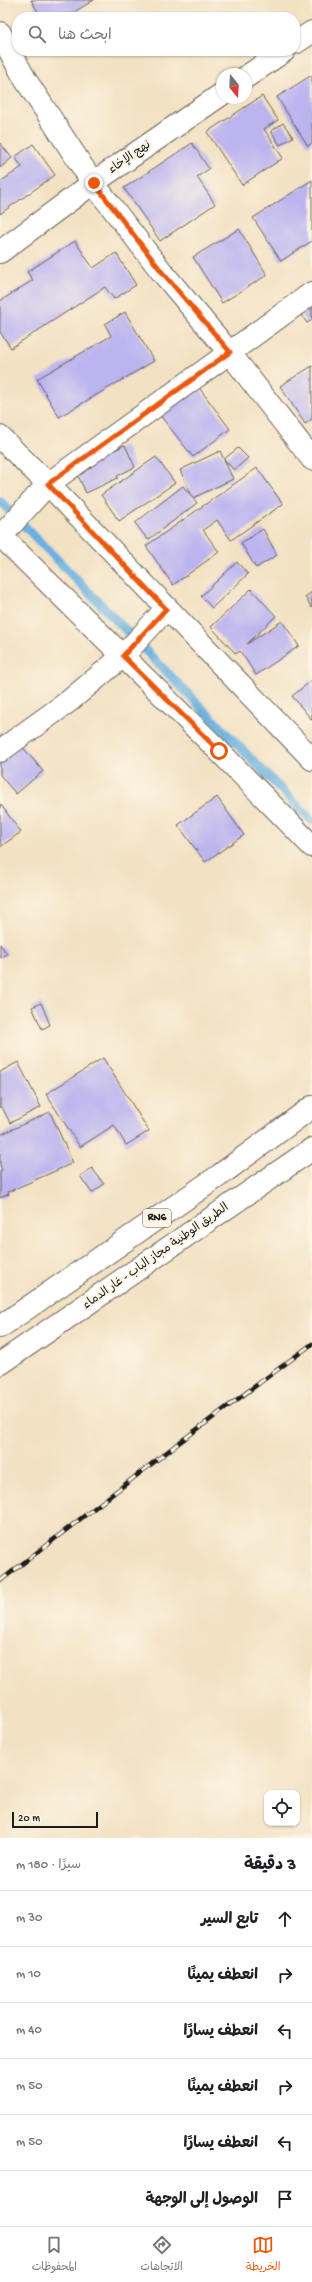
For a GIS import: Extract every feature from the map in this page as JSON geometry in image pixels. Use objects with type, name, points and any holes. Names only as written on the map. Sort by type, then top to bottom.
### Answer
[{"type":"street","points":[[300,40],[312,32]]},
{"type":"street","points":[[0,33],[12,55]]},
{"type":"street","points":[[12,56],[25,79],[94,183],[162,272],[230,352],[312,460]]},
{"type":"street","points":[[252,73],[277,56]]},
{"type":"street","name":"نهج الإخاء","points":[[0,252],[94,183],[216,98]]},
{"type":"street","points":[[312,292],[48,484],[1,536],[312,846]]},
{"type":"street","points":[[0,437],[48,484],[166,609],[312,759]]},
{"type":"street","points":[[0,751],[68,702],[123,656],[166,609]]},
{"type":"street","name":"RN6","points":[[0,1327],[220,1175],[312,1107]]},
{"type":"street","name":"الطريق الوطنية مجاز الباب - غار الدماء","points":[[0,1364],[312,1149]]},
{"type":"building","points":[[31,0],[94,0],[74,12],[38,12]]},
{"type":"building","points":[[312,75],[312,143],[308,146],[277,97]]},
{"type":"building","points":[[262,96],[278,120],[264,129],[283,158],[242,185],[207,132],[252,104]]},
{"type":"building","points":[[283,123],[293,137],[280,145],[271,131]]},
{"type":"building","points":[[0,143],[12,158],[0,168]]},
{"type":"building","points":[[192,143],[209,169],[197,177],[215,204],[160,241],[124,188]]},
{"type":"building","points":[[33,144],[55,175],[0,214],[0,182],[22,167],[15,157]]},
{"type":"building","points":[[312,180],[312,241],[281,261],[253,218]]},
{"type":"building","points":[[239,229],[267,275],[222,303],[193,257]]},
{"type":"building","points":[[75,241],[93,268],[116,253],[136,285],[114,299],[105,287],[11,348],[0,332],[0,301],[33,280],[27,272]]},
{"type":"building","points":[[312,305],[312,320],[307,323],[300,313]]},
{"type":"building","points":[[125,312],[154,361],[59,417],[37,379],[111,336],[105,324]]},
{"type":"building","points":[[312,366],[312,419],[305,424],[280,386]]},
{"type":"building","points":[[197,385],[230,429],[193,457],[159,414]]},
{"type":"building","points":[[125,445],[135,467],[117,476],[118,478],[86,493],[75,469]]},
{"type":"building","points":[[238,448],[248,458],[234,470],[224,459]]},
{"type":"building","points":[[220,451],[233,479],[193,498],[180,470]]},
{"type":"building","points":[[156,457],[175,483],[119,521],[101,495]]},
{"type":"building","points":[[257,468],[283,504],[231,540],[217,520],[203,530],[219,552],[173,585],[146,546]]},
{"type":"building","points":[[183,486],[197,503],[148,540],[135,523]]},
{"type":"building","points":[[263,529],[277,555],[256,568],[241,543]]},
{"type":"building","points":[[237,562],[248,574],[212,608],[201,596]]},
{"type":"building","points":[[251,589],[276,616],[247,644],[282,621],[299,646],[256,675],[240,651],[236,654],[211,627]]},
{"type":"building","points":[[312,592],[312,608],[305,597]]},
{"type":"building","points":[[312,680],[312,720],[292,696]]},
{"type":"building","points":[[20,744],[43,771],[16,794],[0,775],[0,761]]},
{"type":"building","points":[[217,797],[244,835],[205,862],[178,825]]},
{"type":"building","points":[[0,804],[21,832],[0,847]]},
{"type":"building","points":[[0,944],[7,954],[0,958]]},
{"type":"building","points":[[41,1003],[50,1025],[42,1029],[32,1007]]},
{"type":"building","points":[[103,1058],[149,1131],[126,1145],[114,1125],[80,1147],[46,1094]]},
{"type":"building","points":[[18,1062],[41,1107],[10,1123],[2,1107],[0,1108],[0,1072]]},
{"type":"building","points":[[50,1112],[73,1163],[8,1192],[9,1194],[0,1198],[0,1171],[2,1170],[0,1165],[0,1135]]},
{"type":"building","points":[[92,1168],[104,1184],[92,1193],[80,1176]]},
{"type":"waterway","points":[[0,501],[312,821]]},
{"type":"railway","points":[[0,1581],[180,1442],[312,1344]]},
{"type":"route","points":[[94,183],[162,272],[230,352],[48,484],[166,609],[123,656],[219,751]]}]
